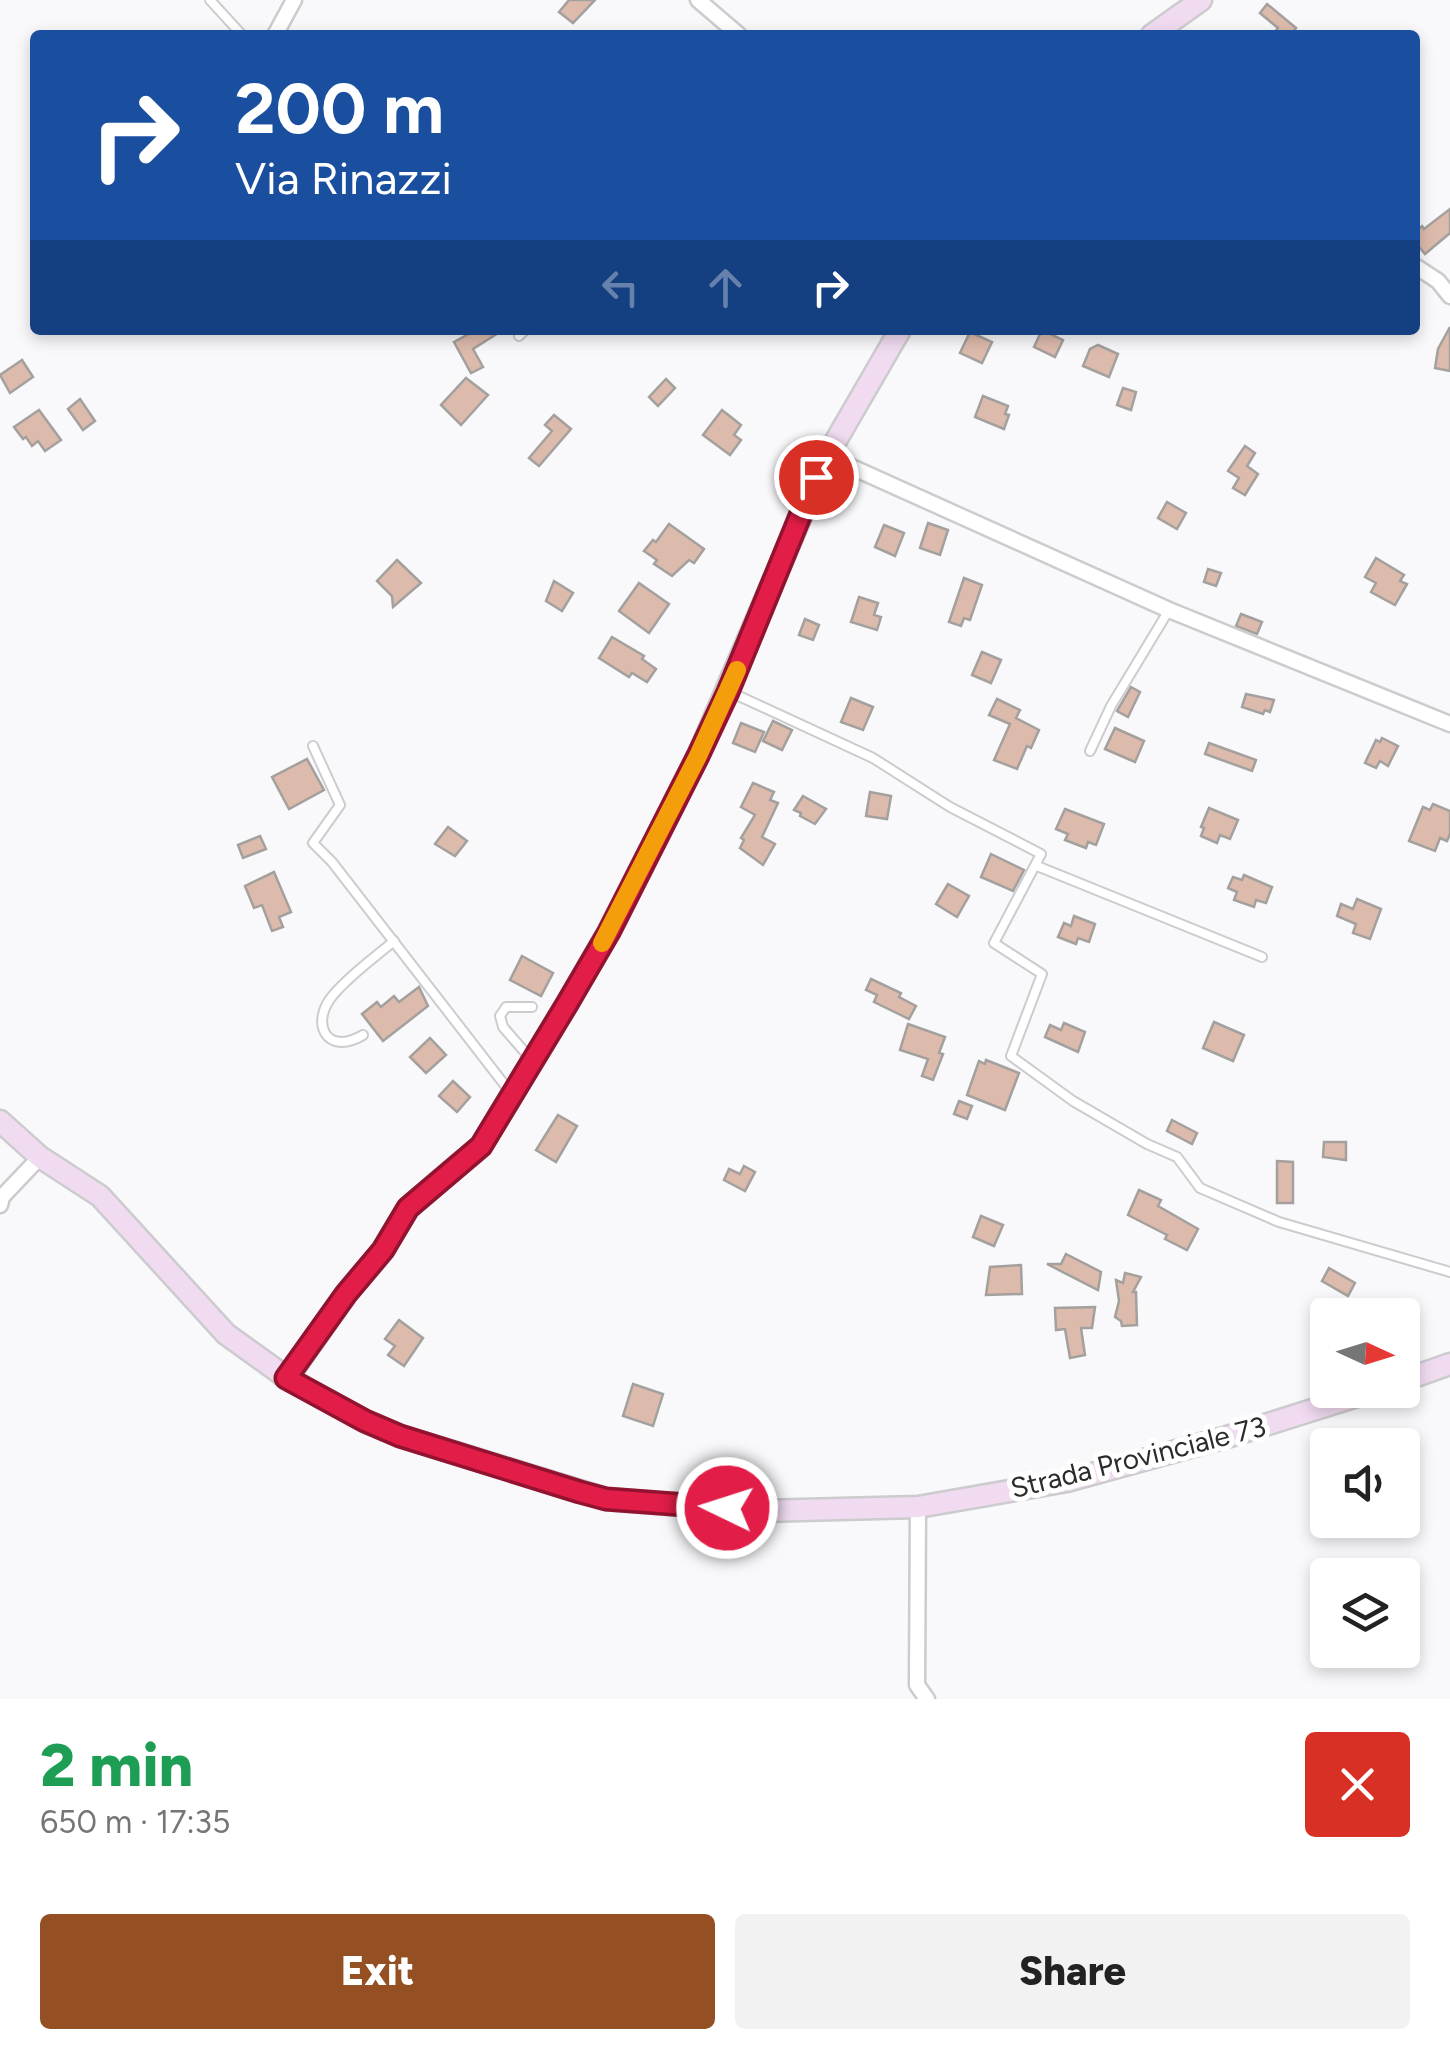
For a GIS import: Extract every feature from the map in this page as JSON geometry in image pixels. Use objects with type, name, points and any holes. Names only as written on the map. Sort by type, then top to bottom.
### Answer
[{"type":"street","points":[[278,30],[294,0]]},
{"type":"street","points":[[698,0],[734,30]]},
{"type":"street","points":[[1159,30],[1201,0]]},
{"type":"street","points":[[1420,269],[1450,296]]},
{"type":"street","points":[[286,1378],[383,1250],[408,1208],[481,1146],[609,932],[728,692],[806,498],[897,335]]},
{"type":"street","points":[[827,456],[1169,610],[1450,724]]},
{"type":"street","name":"Strada Provinciale 73","points":[[0,1121],[40,1157],[100,1196],[226,1334],[286,1378],[400,1436],[606,1499],[759,1511],[918,1507],[1068,1481],[1319,1408]]},
{"type":"street","points":[[0,1205],[2,1197],[40,1157]]},
{"type":"street","points":[[1420,1375],[1450,1364]]},
{"type":"street","points":[[918,1507],[917,1685],[927,1699]]},
{"type":"lane","points":[[210,0],[237,30]]},
{"type":"lane","points":[[1090,751],[1111,706],[1169,610]]},
{"type":"lane","points":[[728,692],[808,725],[873,758],[950,808],[1041,854],[994,944],[1042,974],[1011,1056],[1072,1100],[1176,1157],[1200,1188],[1278,1222],[1450,1272]]},
{"type":"lane","points":[[313,746],[340,805],[313,843],[332,862],[512,1095]]},
{"type":"lane","points":[[1036,866],[1262,957]]},
{"type":"lane","points":[[362,1035],[348,1044],[326,1036],[321,1023],[324,1009],[334,994],[394,941]]},
{"type":"lane","points":[[532,1007],[506,1007],[500,1016],[503,1027],[532,1061]]},
{"type":"building","points":[[569,0],[595,0],[573,23],[559,12]]},
{"type":"building","points":[[1267,4],[1296,28],[1276,30],[1260,13]]},
{"type":"building","points":[[1450,209],[1450,233],[1425,254],[1420,248],[1420,228],[1424,229]]},
{"type":"building","points":[[1450,327],[1450,371],[1435,368],[1438,349]]},
{"type":"building","points":[[467,335],[495,335],[473,349],[483,367],[471,373],[454,342]]},
{"type":"building","points":[[969,335],[992,342],[982,363],[960,353]]},
{"type":"building","points":[[1040,335],[1063,340],[1055,357],[1034,347]]},
{"type":"building","points":[[1098,345],[1118,354],[1109,377],[1083,366],[1090,349]]},
{"type":"building","points":[[22,360],[33,377],[10,393],[0,375]]},
{"type":"building","points":[[466,378],[488,395],[461,425],[441,405]]},
{"type":"building","points":[[666,379],[675,388],[658,406],[649,397]]},
{"type":"building","points":[[1123,388],[1136,392],[1131,410],[1117,405]]},
{"type":"building","points":[[983,396],[1008,406],[1004,429],[975,417]]},
{"type":"building","points":[[80,399],[95,421],[83,430],[68,409]]},
{"type":"building","points":[[39,410],[61,440],[45,451],[38,441],[32,446],[14,427]]},
{"type":"building","points":[[722,410],[741,425],[734,435],[741,440],[730,455],[703,435]]},
{"type":"building","points":[[554,415],[571,429],[539,466],[529,458],[552,431],[545,425]]},
{"type":"building","points":[[1245,446],[1255,453],[1247,466],[1258,474],[1245,495],[1233,488],[1239,478],[1228,471]]},
{"type":"building","points":[[1167,502],[1186,513],[1177,529],[1158,518]]},
{"type":"building","points":[[928,523],[948,530],[940,555],[920,548]]},
{"type":"building","points":[[669,524],[704,549],[694,563],[689,560],[672,576],[654,564],[657,560],[644,551]]},
{"type":"building","points":[[884,525],[904,533],[895,556],[875,547]]},
{"type":"building","points":[[1376,558],[1404,575],[1400,581],[1407,584],[1395,605],[1371,592],[1376,583],[1365,577]]},
{"type":"building","points":[[397,560],[421,583],[393,607],[392,596],[377,581]]},
{"type":"building","points":[[1208,569],[1221,573],[1216,586],[1204,582]]},
{"type":"building","points":[[964,578],[982,585],[970,620],[964,618],[961,626],[949,622]]},
{"type":"building","points":[[554,581],[573,593],[562,611],[546,601]]},
{"type":"building","points":[[639,583],[669,604],[649,633],[619,611]]},
{"type":"building","points":[[859,597],[878,603],[874,615],[881,617],[877,630],[851,622]]},
{"type":"building","points":[[1241,614],[1262,622],[1257,634],[1236,626]]},
{"type":"building","points":[[805,619],[819,625],[813,640],[799,635]]},
{"type":"building","points":[[612,637],[644,656],[642,659],[656,669],[647,682],[632,673],[629,677],[599,658]]},
{"type":"building","points":[[982,652],[1001,660],[991,683],[972,675]]},
{"type":"building","points":[[1131,687],[1140,692],[1128,717],[1117,711]]},
{"type":"building","points":[[1246,694],[1274,700],[1270,712],[1265,710],[1263,714],[1242,707]]},
{"type":"building","points":[[851,698],[873,707],[863,730],[841,722]]},
{"type":"building","points":[[997,699],[1020,710],[1016,718],[1039,730],[1017,769],[994,760],[1010,724],[989,715]]},
{"type":"building","points":[[773,721],[792,730],[782,750],[763,741]]},
{"type":"building","points":[[741,723],[764,732],[755,752],[733,743]]},
{"type":"building","points":[[1115,728],[1144,741],[1135,762],[1105,749]]},
{"type":"building","points":[[1382,738],[1398,746],[1388,766],[1380,761],[1376,768],[1365,763],[1376,740],[1380,742]]},
{"type":"building","points":[[1209,743],[1256,760],[1252,771],[1205,754]]},
{"type":"building","points":[[307,759],[324,790],[289,809],[272,777]]},
{"type":"building","points":[[753,783],[774,792],[770,800],[778,803],[762,837],[775,844],[763,865],[740,848],[744,840],[741,838],[755,815],[741,807]]},
{"type":"building","points":[[870,792],[891,796],[887,819],[866,816]]},
{"type":"building","points":[[803,796],[826,809],[815,824],[794,810]]},
{"type":"building","points":[[1433,804],[1450,811],[1450,834],[1447,841],[1440,838],[1435,851],[1409,841],[1423,807],[1430,810]]},
{"type":"building","points":[[1209,808],[1238,820],[1230,839],[1220,835],[1217,843],[1201,836]]},
{"type":"building","points":[[1065,809],[1104,824],[1096,845],[1088,842],[1086,848],[1065,840],[1068,834],[1056,829]]},
{"type":"building","points":[[448,827],[467,841],[455,856],[435,844]]},
{"type":"building","points":[[260,836],[266,849],[243,858],[238,845]]},
{"type":"building","points":[[991,854],[1024,870],[1013,891],[981,877]]},
{"type":"building","points":[[274,872],[291,912],[279,917],[283,927],[272,931],[262,905],[254,908],[245,886]]},
{"type":"building","points":[[1244,875],[1272,887],[1266,903],[1256,900],[1254,907],[1234,900],[1237,892],[1228,888],[1233,877],[1242,880]]},
{"type":"building","points":[[948,884],[969,896],[957,917],[936,904]]},
{"type":"building","points":[[1357,899],[1381,909],[1370,939],[1353,933],[1356,924],[1337,916],[1341,904],[1353,909]]},
{"type":"building","points":[[1074,916],[1095,924],[1089,942],[1078,938],[1076,944],[1058,937],[1064,923],[1071,926]]},
{"type":"building","points":[[522,956],[553,973],[541,996],[510,980]]},
{"type":"building","points":[[871,979],[901,993],[899,997],[916,1006],[909,1019],[874,1002],[877,995],[866,990]]},
{"type":"building","points":[[419,987],[428,1006],[383,1041],[362,1014],[377,1002],[381,1007],[394,996],[399,1002]]},
{"type":"building","points":[[1214,1022],[1244,1035],[1233,1061],[1203,1048]]},
{"type":"building","points":[[1064,1023],[1085,1032],[1078,1052],[1045,1037],[1050,1025],[1061,1030]]},
{"type":"building","points":[[908,1024],[945,1037],[933,1080],[922,1076],[928,1059],[900,1050]]},
{"type":"building","points":[[430,1038],[446,1055],[426,1073],[410,1057]]},
{"type":"building","points":[[986,1060],[1019,1073],[1005,1110],[967,1095],[979,1061],[985,1064]]},
{"type":"building","points":[[453,1081],[470,1097],[457,1112],[439,1096]]},
{"type":"building","points":[[959,1101],[972,1106],[967,1119],[954,1114]]},
{"type":"building","points":[[558,1115],[577,1126],[556,1162],[536,1150]]},
{"type":"building","points":[[1172,1120],[1197,1133],[1192,1144],[1167,1131]]},
{"type":"building","points":[[1324,1142],[1346,1142],[1346,1160],[1323,1157]]},
{"type":"building","points":[[1277,1161],[1293,1162],[1293,1203],[1277,1203]]},
{"type":"building","points":[[744,1166],[755,1172],[745,1191],[724,1180],[729,1169],[740,1174]]},
{"type":"building","points":[[1139,1190],[1161,1200],[1158,1206],[1198,1229],[1187,1250],[1128,1215]]},
{"type":"building","points":[[981,1216],[1003,1225],[994,1246],[973,1237]]},
{"type":"building","points":[[1066,1254],[1101,1272],[1098,1290],[1047,1264],[1061,1264]]},
{"type":"building","points":[[1021,1265],[1022,1294],[986,1295],[990,1267]]},
{"type":"building","points":[[1329,1268],[1355,1283],[1348,1296],[1322,1281]]},
{"type":"building","points":[[1125,1273],[1141,1277],[1133,1292],[1137,1325],[1122,1326],[1115,1317],[1119,1301],[1116,1280],[1123,1283]]},
{"type":"building","points":[[1095,1307],[1092,1328],[1081,1328],[1085,1355],[1070,1358],[1065,1329],[1056,1330],[1055,1308]]},
{"type":"building","points":[[399,1320],[423,1338],[404,1366],[388,1355],[395,1346],[385,1339]]},
{"type":"building","points":[[633,1384],[663,1394],[653,1426],[623,1416]]},
{"type":"slow traffic","points":[[602,943],[698,756],[737,670]]},
{"type":"route","points":[[727,1508],[606,1499],[580,1492],[400,1436],[286,1378],[383,1250],[408,1208],[481,1146],[567,1004],[609,932],[698,756],[816,477]]}]
